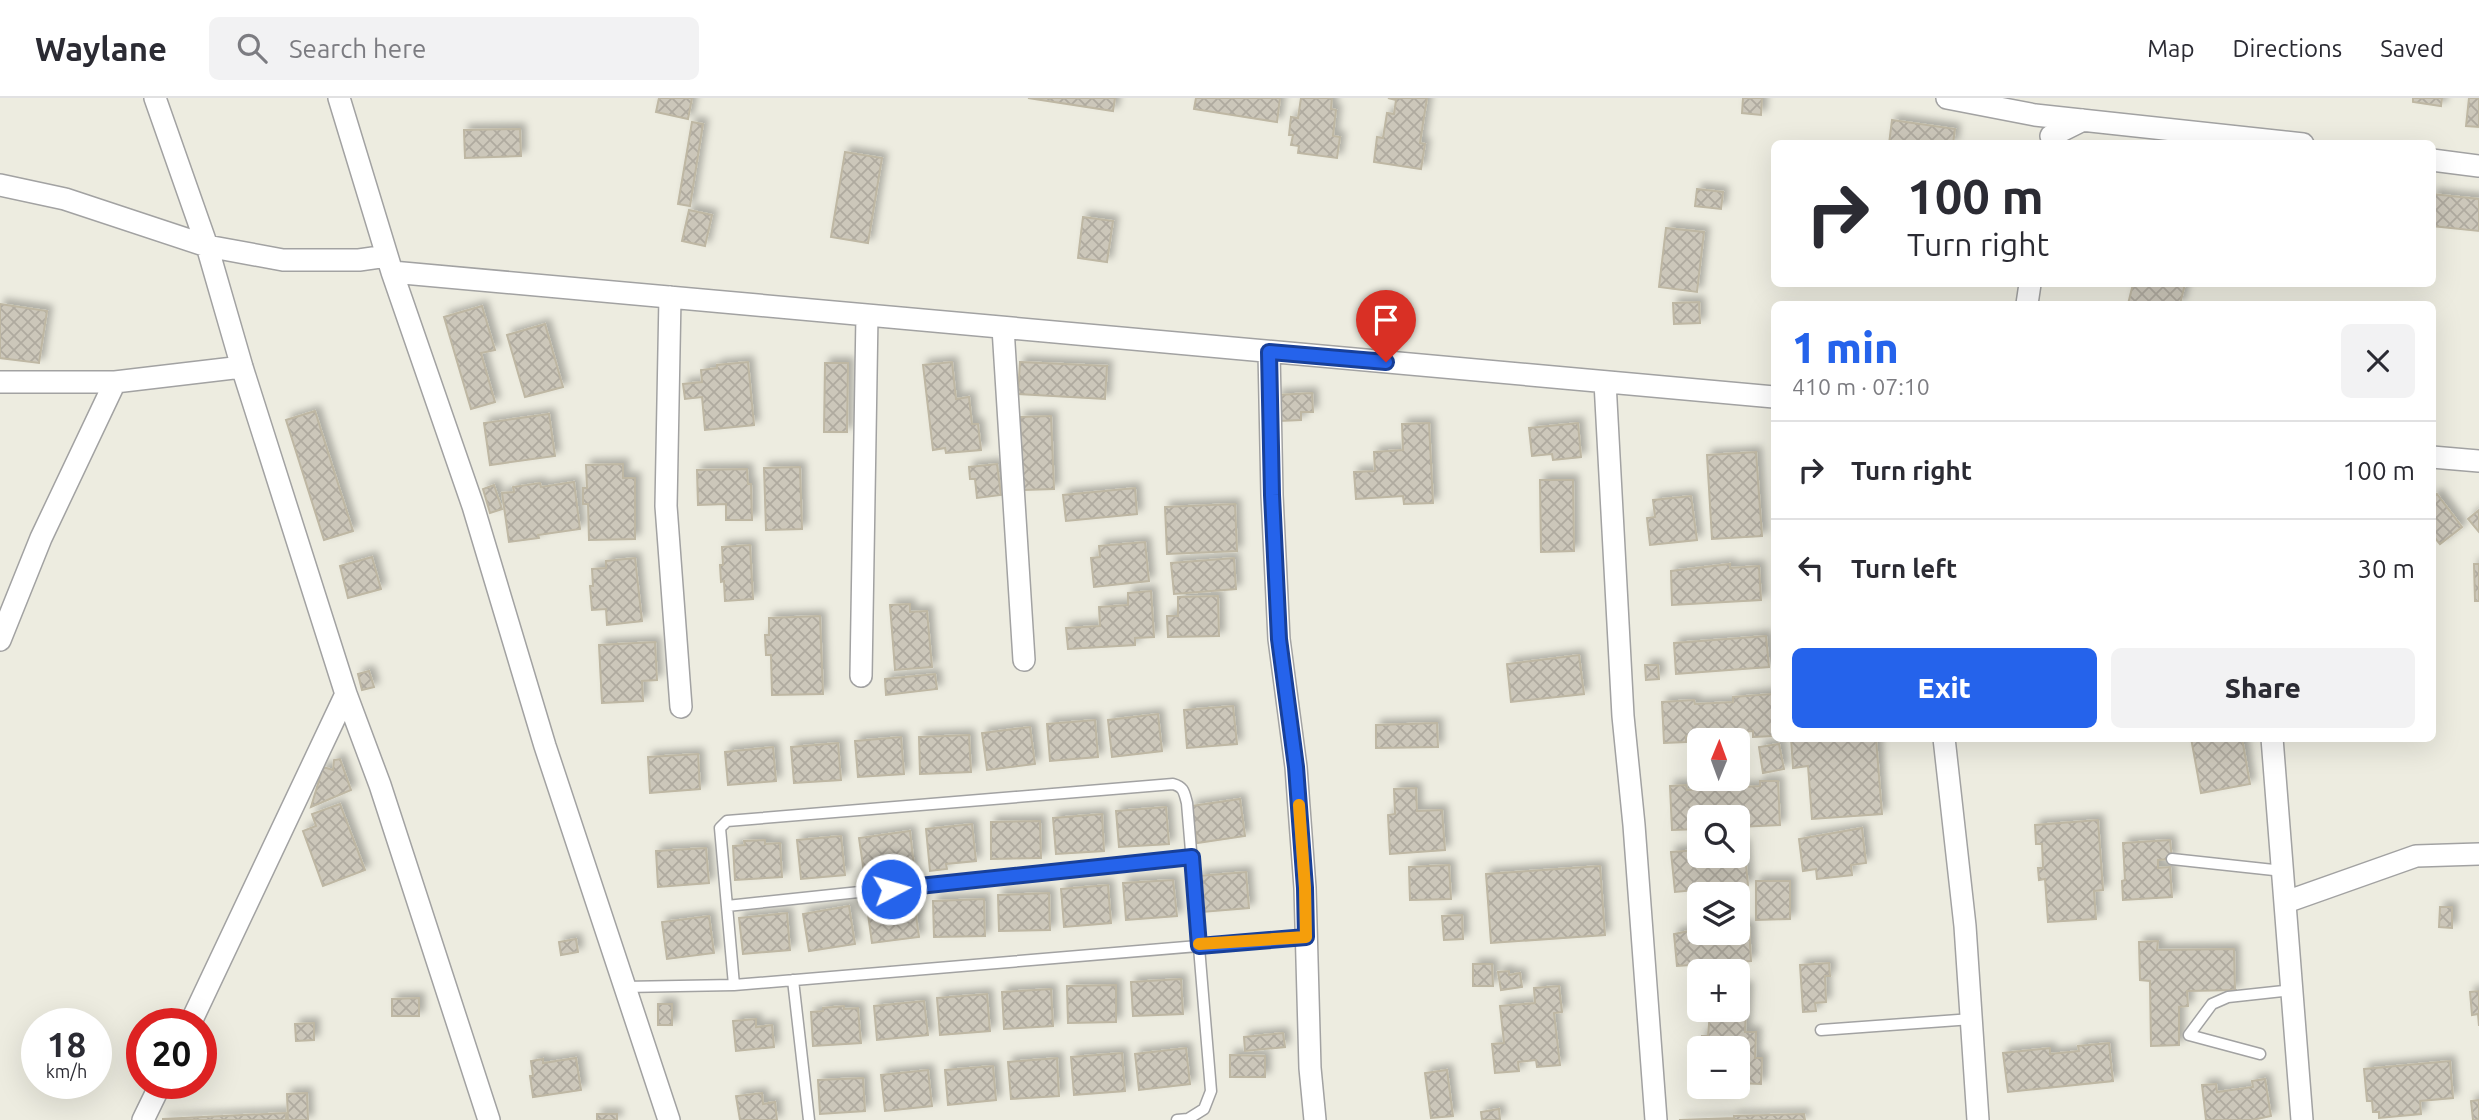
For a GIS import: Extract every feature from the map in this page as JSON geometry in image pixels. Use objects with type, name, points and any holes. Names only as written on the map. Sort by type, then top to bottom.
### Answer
[{"type":"street","points":[[155,98],[207,246],[242,366],[346,694],[380,785],[489,1120]]},
{"type":"street","points":[[338,98],[390,264],[473,506],[545,746],[669,1120]]},
{"type":"street","points":[[1947,98],[2035,115],[2266,140]]},
{"type":"street","points":[[2035,115],[2050,140],[2083,120]]},
{"type":"street","points":[[2436,161],[2479,166]]},
{"type":"street","points":[[0,186],[65,200],[207,246],[284,260],[359,260],[670,297],[1771,397]]},
{"type":"street","points":[[670,297],[666,506],[681,706]]},
{"type":"street","points":[[861,676],[862,471],[867,315]]},
{"type":"street","points":[[1003,328],[1024,660]]},
{"type":"street","points":[[1269,352],[1279,639],[1296,767],[1305,888],[1315,1120]]},
{"type":"street","points":[[0,382],[115,382],[242,366]]},
{"type":"street","points":[[0,640],[41,538],[115,382]]},
{"type":"street","points":[[1605,382],[1623,716],[1656,1120]]},
{"type":"street","points":[[2436,457],[2479,461]]},
{"type":"street","points":[[198,1008],[346,694]]},
{"type":"street","points":[[1944,742],[1965,926],[1978,1120]]},
{"type":"street","points":[[2272,742],[2302,1120]]},
{"type":"street","points":[[2286,902],[2416,856],[2479,854]]},
{"type":"street","points":[[144,1120],[154,1099]]},
{"type":"lane","points":[[734,985],[720,828],[722,824],[734,820],[1173,784],[1184,790],[1211,1091],[1204,1110],[1188,1119],[1177,1120]]},
{"type":"lane","points":[[727,906],[1192,857]]},
{"type":"lane","points":[[2172,859],[2283,870]]},
{"type":"lane","points":[[624,987],[734,985],[1306,937]]},
{"type":"lane","points":[[793,980],[809,1120]]},
{"type":"lane","points":[[2260,1055],[2189,1035],[2212,1004],[2228,997],[2292,990]]},
{"type":"lane","points":[[1821,1030],[1972,1019]]},
{"type":"building","points":[[659,98],[692,98],[688,119],[656,112]]},
{"type":"building","points":[[1028,98],[1115,98],[1113,111]]},
{"type":"building","points":[[1196,98],[1280,98],[1277,122],[1194,109]]},
{"type":"building","points":[[1301,98],[1332,98],[1331,109],[1336,110],[1333,136],[1340,137],[1337,158],[1298,153],[1299,146],[1291,145],[1291,117],[1298,118]]},
{"type":"building","points":[[1388,98],[1427,98],[1420,143],[1425,144],[1421,169],[1374,162],[1377,137],[1383,138],[1387,113],[1394,114],[1396,100]]},
{"type":"building","points":[[1743,98],[1762,98],[1761,115],[1742,113]]},
{"type":"building","points":[[2413,98],[2442,98],[2441,106],[2413,102]]},
{"type":"building","points":[[2469,98],[2479,98],[2479,127],[2466,126]]},
{"type":"building","points":[[1892,120],[1955,129],[1954,140],[1890,140]]},
{"type":"building","points":[[692,122],[703,124],[690,206],[678,204]]},
{"type":"building","points":[[520,129],[521,156],[465,158],[464,130]]},
{"type":"building","points":[[845,152],[882,158],[868,243],[831,237]]},
{"type":"building","points":[[1697,189],[1723,192],[1721,209],[1695,206]]},
{"type":"building","points":[[2436,194],[2479,199],[2479,231],[2436,226]]},
{"type":"building","points":[[689,210],[712,215],[705,246],[682,241]]},
{"type":"building","points":[[1083,217],[1113,221],[1107,262],[1078,258]]},
{"type":"building","points":[[1666,228],[1704,232],[1697,292],[1659,287]]},
{"type":"building","points":[[2132,287],[2184,287],[2181,301],[2129,301]]},
{"type":"building","points":[[1699,302],[1700,323],[1674,324],[1673,303]]},
{"type":"building","points":[[0,304],[47,311],[39,363],[0,358]]},
{"type":"building","points":[[482,306],[495,350],[481,353],[495,402],[471,409],[444,317]]},
{"type":"building","points":[[545,324],[563,387],[525,397],[507,335]]},
{"type":"building","points":[[748,362],[754,425],[705,430],[702,397],[685,399],[683,384],[702,382],[701,370],[717,368],[717,365]]},
{"type":"building","points":[[952,362],[956,399],[969,397],[972,424],[978,424],[981,450],[946,453],[945,448],[933,450],[923,365]]},
{"type":"building","points":[[1020,362],[1107,366],[1105,399],[1018,394]]},
{"type":"building","points":[[825,363],[848,363],[847,432],[824,432]]},
{"type":"building","points":[[1312,393],[1313,412],[1301,412],[1301,420],[1279,421],[1277,395]]},
{"type":"building","points":[[315,411],[353,531],[324,540],[286,420]]},
{"type":"building","points":[[549,414],[555,456],[490,465],[484,423]]},
{"type":"building","points":[[1051,416],[1054,489],[1023,490],[1020,417]]},
{"type":"building","points":[[1429,423],[1433,503],[1404,504],[1403,496],[1356,499],[1354,472],[1375,471],[1374,452],[1403,450],[1402,424]]},
{"type":"building","points":[[1578,423],[1581,457],[1553,460],[1552,454],[1532,456],[1529,428]]},
{"type":"building","points":[[1756,452],[1762,536],[1712,539],[1707,455]]},
{"type":"building","points":[[623,464],[623,478],[635,478],[635,539],[589,540],[588,504],[583,504],[583,488],[587,488],[586,465]]},
{"type":"building","points":[[997,464],[1001,495],[977,498],[975,479],[970,479],[969,467]]},
{"type":"building","points":[[800,467],[802,529],[766,530],[764,468]]},
{"type":"building","points":[[747,469],[748,484],[751,484],[752,520],[726,520],[726,504],[698,505],[697,470]]},
{"type":"building","points":[[1540,480],[1573,480],[1574,551],[1541,552]]},
{"type":"building","points":[[574,482],[580,529],[509,542],[502,493],[514,492],[513,487],[540,483],[541,487]]},
{"type":"building","points":[[494,485],[502,509],[490,513],[483,489]]},
{"type":"building","points":[[1135,488],[1137,514],[1066,521],[1063,495]]},
{"type":"building","points":[[2436,495],[2462,527],[2440,544],[2436,539]]},
{"type":"building","points":[[1691,496],[1697,540],[1650,545],[1647,518],[1655,517],[1653,500]]},
{"type":"building","points":[[1235,504],[1237,551],[1167,554],[1165,507]]},
{"type":"building","points":[[2479,510],[2479,532],[2468,519]]},
{"type":"building","points":[[1145,542],[1149,581],[1094,587],[1091,558],[1100,557],[1099,546]]},
{"type":"building","points":[[750,545],[753,599],[725,601],[720,565],[723,565],[722,547]]},
{"type":"building","points":[[372,557],[381,589],[348,598],[340,566]]},
{"type":"building","points":[[635,558],[642,621],[607,625],[606,609],[592,610],[592,569],[606,568],[606,561]]},
{"type":"building","points":[[1234,558],[1236,589],[1174,594],[1171,563]]},
{"type":"building","points":[[1730,564],[1730,568],[1759,566],[1761,600],[1672,605],[1671,571]]},
{"type":"building","points":[[2474,564],[2479,564],[2479,601],[2475,601]]},
{"type":"building","points":[[1151,591],[1154,637],[1135,638],[1135,645],[1068,649],[1066,628],[1100,626],[1099,607],[1128,605],[1128,593]]},
{"type":"building","points":[[1218,596],[1219,636],[1168,637],[1167,616],[1178,616],[1178,597]]},
{"type":"building","points":[[910,604],[910,612],[927,611],[932,667],[895,670],[890,605]]},
{"type":"building","points":[[820,616],[823,694],[772,695],[771,655],[766,655],[765,635],[769,635],[769,618]]},
{"type":"building","points":[[1766,636],[1769,667],[1676,674],[1674,643]]},
{"type":"building","points":[[655,642],[657,680],[642,681],[643,701],[602,703],[599,645]]},
{"type":"building","points":[[1579,655],[1584,694],[1511,702],[1507,664]]},
{"type":"building","points":[[1645,665],[1658,665],[1659,679],[1646,680]]},
{"type":"building","points":[[369,671],[374,687],[362,690],[358,674]]},
{"type":"building","points":[[935,674],[937,689],[886,695],[885,679]]},
{"type":"building","points":[[1771,694],[1771,736],[1753,737],[1750,728],[1687,728],[1686,742],[1664,743],[1662,702],[1733,702],[1733,697]]},
{"type":"building","points":[[1233,706],[1237,744],[1187,748],[1184,710]]},
{"type":"building","points":[[1158,714],[1162,751],[1112,757],[1108,720]]},
{"type":"building","points":[[1095,720],[1098,757],[1050,761],[1047,724]]},
{"type":"building","points":[[1437,723],[1438,747],[1376,748],[1376,725]]},
{"type":"building","points":[[1030,727],[1035,764],[987,770],[982,733]]},
{"type":"building","points":[[969,735],[971,772],[920,774],[919,737]]},
{"type":"building","points":[[901,737],[904,774],[858,777],[855,741]]},
{"type":"building","points":[[1791,742],[1876,742],[1882,814],[1812,819],[1808,766],[1793,768]]},
{"type":"building","points":[[2192,742],[2243,742],[2250,784],[2201,793]]},
{"type":"building","points":[[838,743],[841,780],[794,783],[791,747]]},
{"type":"building","points":[[1779,744],[1784,769],[1763,773],[1759,747]]},
{"type":"building","points":[[773,747],[776,781],[728,785],[725,752]]},
{"type":"building","points":[[698,754],[700,789],[650,793],[648,757]]},
{"type":"building","points":[[340,759],[351,790],[311,807],[323,767],[333,770],[334,760]]},
{"type":"building","points":[[1760,781],[1778,781],[1780,825],[1750,826],[1750,805],[1687,805],[1687,829],[1672,830],[1670,786],[1686,785],[1687,791],[1750,791],[1750,787],[1760,786]]},
{"type":"building","points":[[1416,788],[1417,811],[1442,810],[1445,850],[1390,854],[1388,815],[1395,814],[1394,789]]},
{"type":"building","points":[[1240,799],[1245,836],[1197,843],[1191,806]]},
{"type":"building","points":[[340,804],[365,870],[323,886],[303,831],[316,826],[312,814]]},
{"type":"building","points":[[1166,807],[1169,844],[1119,847],[1116,811]]},
{"type":"building","points":[[1102,814],[1104,851],[1056,854],[1053,818]]},
{"type":"building","points":[[2098,820],[2103,890],[2094,891],[2096,919],[2048,922],[2045,879],[2039,880],[2038,868],[2043,868],[2042,844],[2036,844],[2035,825]]},
{"type":"building","points":[[1040,821],[1041,858],[991,859],[991,822]]},
{"type":"building","points":[[972,824],[976,861],[946,864],[947,869],[930,871],[926,829]]},
{"type":"building","points":[[1862,828],[1866,863],[1851,865],[1852,875],[1817,879],[1816,869],[1803,871],[1799,839]]},
{"type":"building","points":[[910,831],[914,866],[864,873],[859,838]]},
{"type":"building","points":[[841,836],[845,875],[801,879],[797,840]]},
{"type":"building","points":[[765,840],[765,844],[780,843],[782,877],[735,880],[733,846],[745,845],[744,841]]},
{"type":"building","points":[[2170,840],[2172,859],[2158,860],[2158,868],[2170,867],[2172,897],[2123,900],[2123,843]]},
{"type":"building","points":[[706,848],[709,883],[658,887],[656,851]]},
{"type":"building","points":[[1687,851],[1687,868],[1746,868],[1748,882],[1687,882],[1687,891],[1675,892],[1671,852]]},
{"type":"building","points":[[1449,865],[1451,899],[1410,900],[1409,867]]},
{"type":"building","points":[[1600,866],[1605,935],[1491,943],[1486,874]]},
{"type":"building","points":[[1246,872],[1249,908],[1202,912],[1198,876]]},
{"type":"building","points":[[1173,880],[1177,916],[1126,920],[1123,883]]},
{"type":"building","points":[[1756,881],[1790,881],[1790,919],[1756,920]]},
{"type":"building","points":[[1108,885],[1111,923],[1064,927],[1061,889]]},
{"type":"building","points":[[1049,893],[1050,930],[999,931],[998,895]]},
{"type":"building","points":[[984,899],[985,936],[934,937],[933,901]]},
{"type":"building","points":[[914,901],[919,937],[872,943],[867,907]]},
{"type":"building","points":[[849,906],[855,944],[809,951],[803,914]]},
{"type":"building","points":[[2440,907],[2452,907],[2452,928],[2439,927]]},
{"type":"building","points":[[787,913],[790,950],[743,954],[739,918]]},
{"type":"building","points":[[1462,915],[1463,939],[1444,940],[1442,916]]},
{"type":"building","points":[[709,916],[714,953],[667,959],[662,922]]},
{"type":"building","points":[[1687,931],[1687,945],[1750,944],[1751,961],[1687,959],[1687,965],[1677,966],[1674,934]]},
{"type":"building","points":[[576,939],[578,952],[561,955],[559,942]]},
{"type":"building","points":[[2158,941],[2157,950],[2234,949],[2237,990],[2187,991],[2188,1006],[2179,1007],[2179,1045],[2151,1046],[2150,981],[2140,980],[2139,942]]},
{"type":"building","points":[[1829,963],[1830,976],[1825,976],[1826,1002],[1815,1003],[1816,1011],[1803,1012],[1800,965]]},
{"type":"building","points":[[1473,964],[1492,964],[1493,986],[1473,986]]},
{"type":"building","points":[[1509,971],[1509,975],[1520,973],[1522,987],[1501,990],[1498,972]]},
{"type":"building","points":[[1181,979],[1183,1014],[1133,1016],[1131,982]]},
{"type":"building","points":[[1116,985],[1116,1022],[1068,1023],[1067,986]]},
{"type":"building","points":[[1559,986],[1562,1012],[1554,1013],[1560,1065],[1537,1067],[1536,1060],[1518,1062],[1519,1071],[1495,1073],[1492,1044],[1504,1043],[1500,1006],[1535,1003],[1534,988]]},
{"type":"building","points":[[1051,989],[1053,1026],[1004,1029],[1002,992]]},
{"type":"building","points":[[2479,991],[2479,1026],[2478,1014],[2472,1015],[2470,992]]},
{"type":"building","points":[[987,994],[990,1031],[940,1035],[937,998]]},
{"type":"building","points":[[419,998],[419,1016],[392,1016],[392,999]]},
{"type":"building","points":[[924,1001],[928,1035],[877,1040],[874,1006]]},
{"type":"building","points":[[658,1004],[672,1004],[672,1025],[658,1025]]},
{"type":"building","points":[[844,1006],[844,1009],[858,1008],[861,1043],[813,1046],[811,1012]]},
{"type":"building","points":[[756,1019],[756,1027],[772,1025],[774,1047],[736,1051],[733,1021]]},
{"type":"building","points":[[1709,1022],[1745,1022],[1745,1032],[1756,1032],[1755,1058],[1762,1058],[1761,1084],[1750,1084],[1750,1036],[1708,1036]]},
{"type":"building","points":[[314,1023],[314,1040],[296,1041],[295,1024]]},
{"type":"building","points":[[1283,1033],[1285,1047],[1245,1051],[1244,1037]]},
{"type":"building","points":[[2109,1043],[2113,1081],[2008,1092],[2003,1053],[2050,1048],[2050,1054],[2079,1051],[2078,1046]]},
{"type":"building","points":[[1186,1048],[1190,1084],[1139,1090],[1135,1054]]},
{"type":"building","points":[[1122,1053],[1125,1091],[1074,1095],[1071,1057]]},
{"type":"building","points":[[1230,1055],[1265,1056],[1265,1077],[1230,1077]]},
{"type":"building","points":[[576,1058],[581,1090],[533,1097],[531,1061],[543,1059],[543,1063]]},
{"type":"building","points":[[1057,1058],[1059,1096],[1011,1099],[1008,1062]]},
{"type":"building","points":[[2450,1061],[2453,1098],[2420,1101],[2421,1114],[2379,1118],[2379,1112],[2373,1112],[2372,1101],[2367,1101],[2364,1069]]},
{"type":"building","points":[[993,1066],[996,1100],[948,1105],[945,1070]]},
{"type":"building","points":[[928,1070],[932,1106],[885,1111],[881,1075]]},
{"type":"building","points":[[1447,1070],[1453,1116],[1431,1118],[1425,1073]]},
{"type":"building","points":[[863,1078],[865,1111],[820,1114],[818,1080]]},
{"type":"building","points":[[2265,1079],[2271,1116],[2252,1120],[2206,1120],[2202,1085],[2216,1084],[2217,1092],[2253,1087],[2252,1081]]},
{"type":"building","points":[[307,1093],[308,1120],[288,1120],[287,1094]]},
{"type":"building","points":[[762,1093],[763,1104],[775,1102],[777,1120],[740,1120],[736,1096]]},
{"type":"building","points":[[2479,1100],[2479,1120],[2473,1120],[2471,1101]]},
{"type":"building","points":[[1499,1109],[1500,1120],[1482,1120],[1481,1112]]},
{"type":"building","points":[[286,1113],[286,1120],[163,1120],[163,1119]]},
{"type":"building","points":[[597,1114],[617,1114],[617,1120],[597,1120]]},
{"type":"building","points":[[1804,1114],[1805,1120],[1679,1120],[1734,1116]]},
{"type":"slow traffic","points":[[1199,944],[1306,937],[1299,805]]},
{"type":"route","points":[[891,889],[1192,857],[1199,946],[1306,937],[1296,767],[1279,639],[1269,352],[1386,362]]}]
